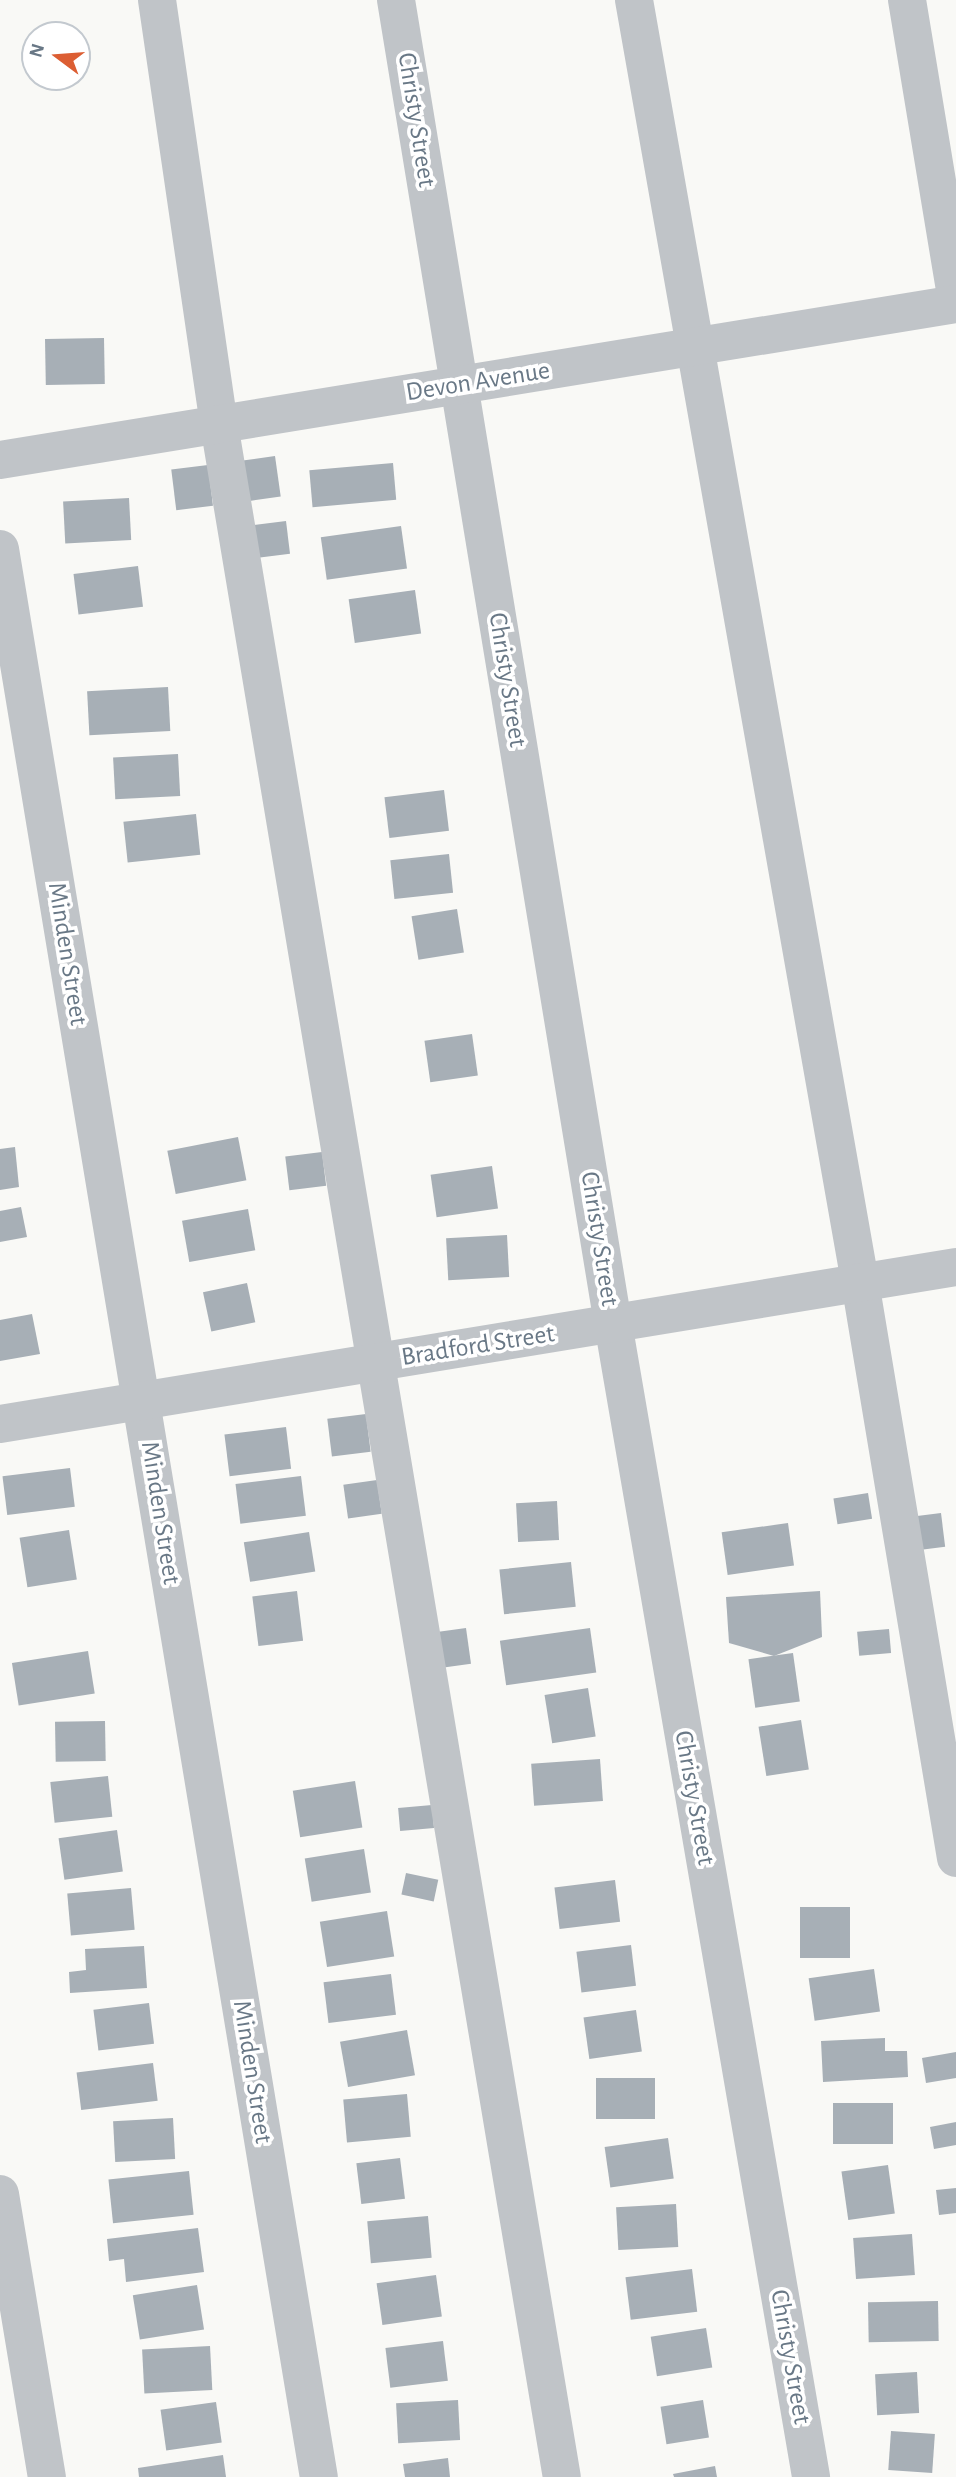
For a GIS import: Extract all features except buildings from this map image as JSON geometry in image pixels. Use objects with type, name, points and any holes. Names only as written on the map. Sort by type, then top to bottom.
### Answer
[{"type":"street","points":[[157,0],[219,424],[378,1362],[562,2477]]},
{"type":"street","name":"Christy Street","points":[[396,0],[613,1323],[811,2477]]},
{"type":"street","points":[[634,0],[860,1282],[956,1858]]},
{"type":"street","points":[[907,0],[956,295]]},
{"type":"street","name":"Devon Avenue","points":[[0,460],[956,304]]},
{"type":"street","name":"Minden Street","points":[[0,549],[319,2477]]},
{"type":"street","name":"Bradford Street","points":[[0,1424],[956,1267]]},
{"type":"street","points":[[0,2194],[47,2477]]}]
